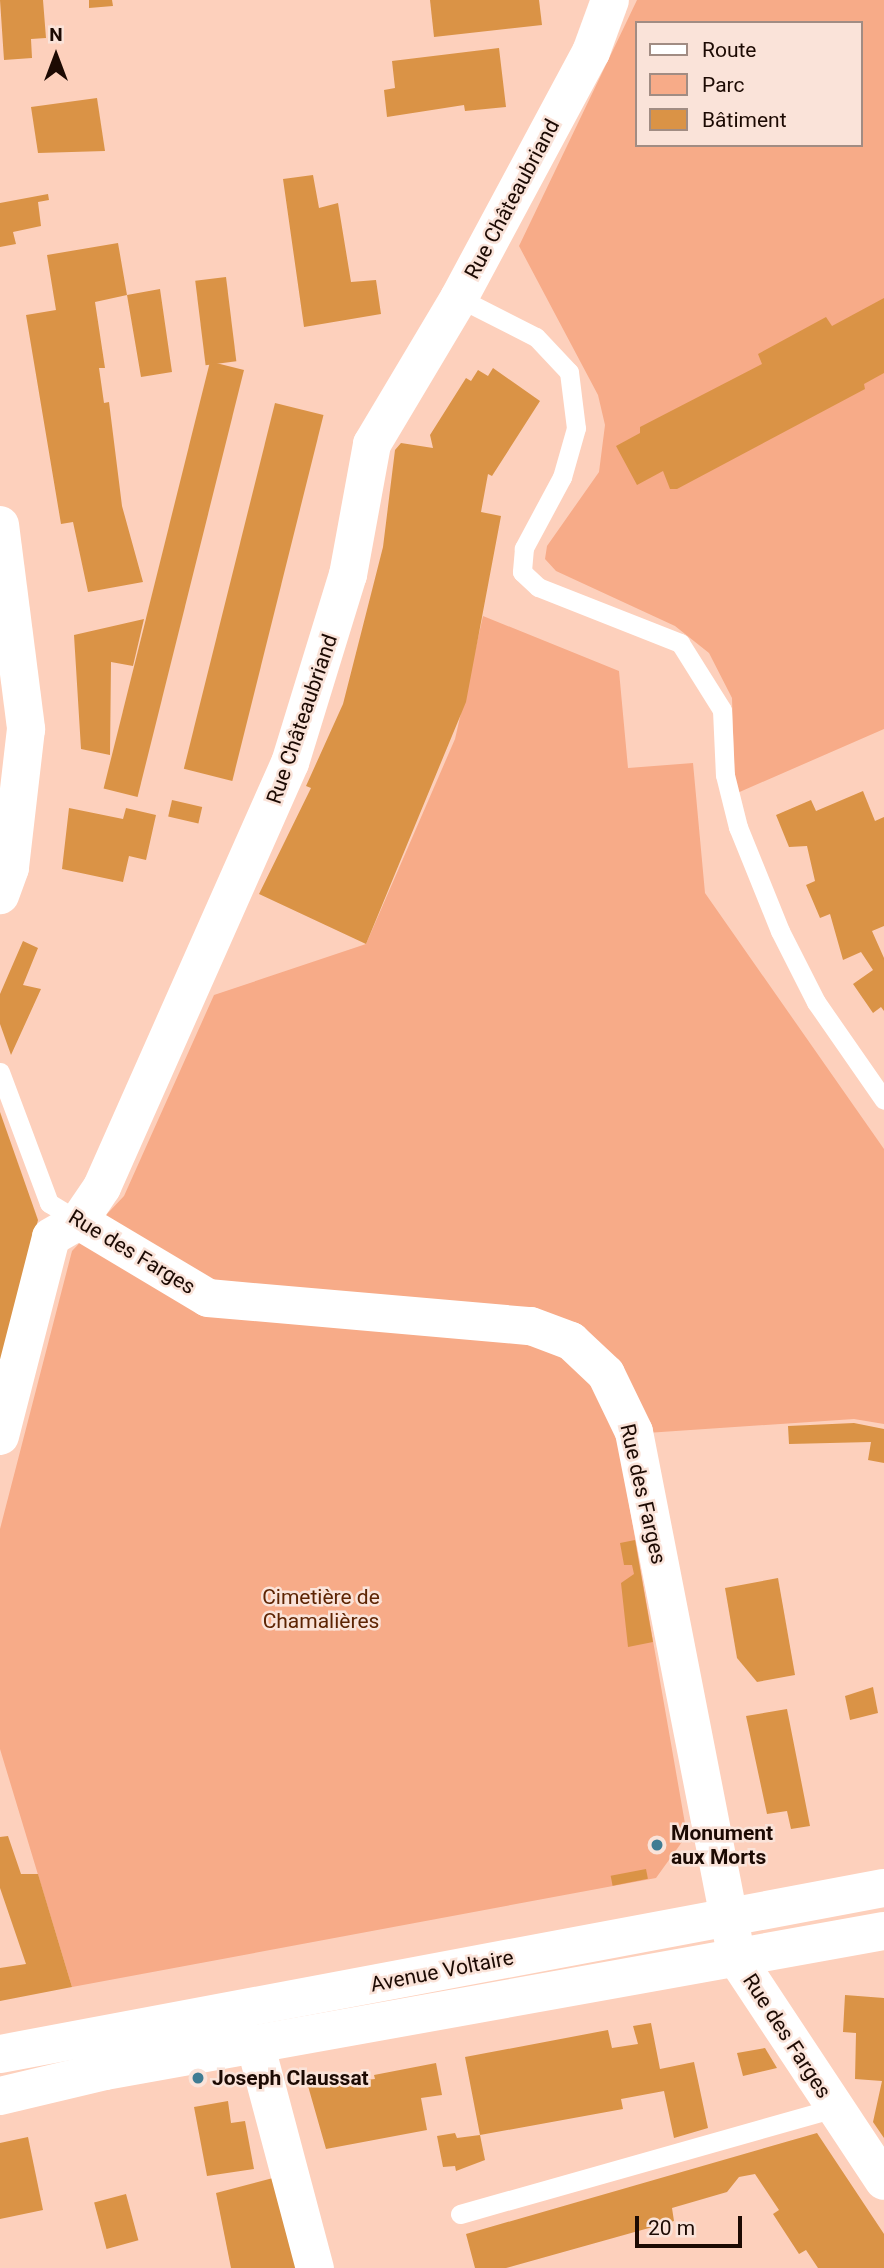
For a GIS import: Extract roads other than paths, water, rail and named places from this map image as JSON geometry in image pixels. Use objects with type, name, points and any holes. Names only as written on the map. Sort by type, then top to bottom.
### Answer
[{"type":"street","name":"Rue Châteaubriand","points":[[0,1436],[51,1237],[79,1221],[102,1187],[290,763],[348,575],[372,444],[459,298],[591,52],[610,0]]},
{"type":"street","points":[[0,525],[26,729],[16,828],[0,895]]},
{"type":"street","name":"Rue des Farges","points":[[79,1221],[208,1297],[544,1331],[570,1341],[606,1374],[634,1432],[725,1917],[737,1959],[884,2181]]},
{"type":"street","name":"Avenue Voltaire","points":[[0,2054],[884,1888]]},
{"type":"street","name":"Avenue Voltaire","points":[[0,2096],[105,2071],[256,2047],[884,1931]]},
{"type":"street","points":[[256,2047],[315,2268]]},
{"type":"lane","points":[[459,298],[536,337],[569,372],[576,428],[562,477],[524,548],[522,572],[538,587],[680,643],[722,710],[731,801],[780,931],[816,1002],[884,1100]]},
{"type":"lane","name":"Rue des Farges","points":[[0,1072],[49,1203],[79,1221]]},
{"type":"lane","points":[[460,2214],[834,2108]]},
{"type":"place","name":"Monument aux Morts","points":[[657,1845]]},
{"type":"place","name":"Joseph Claussat","points":[[198,2078]]},
{"type":"park label","name":"Cimetière de Chamalières","points":[[321,1609]]}]
